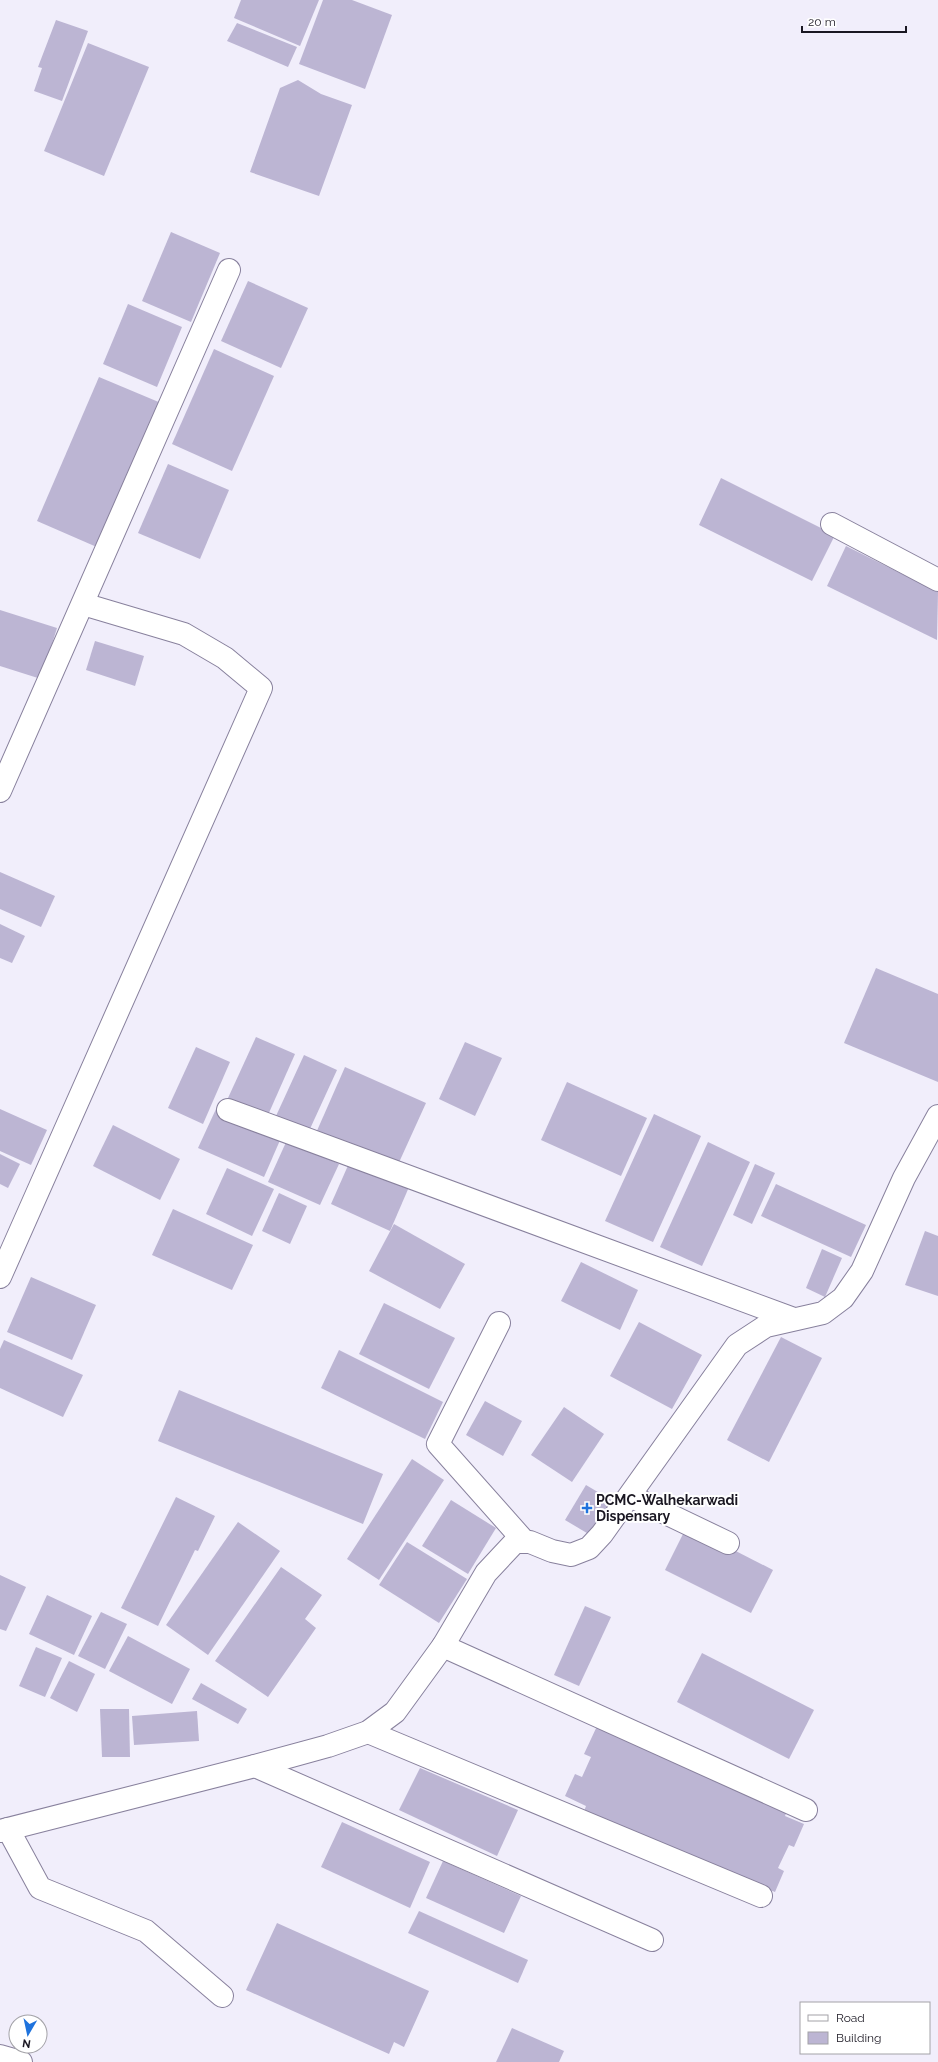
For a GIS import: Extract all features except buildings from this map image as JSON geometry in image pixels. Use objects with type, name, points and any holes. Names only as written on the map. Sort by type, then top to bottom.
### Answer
[{"type":"street","points":[[0,791],[229,270]]},
{"type":"street","points":[[832,524],[938,580]]},
{"type":"street","points":[[0,1277],[261,688],[225,658],[184,634],[83,604]]},
{"type":"street","points":[[228,1110],[794,1319]]},
{"type":"street","points":[[222,1996],[146,1931],[40,1888],[4,1830],[328,1746],[368,1732],[396,1712],[443,1646],[486,1573],[515,1542],[530,1542],[552,1551],[571,1555],[589,1548],[602,1534],[630,1496],[737,1346],[766,1326],[823,1313],[843,1298],[862,1271],[904,1178],[938,1116]]},
{"type":"street","points":[[499,1323],[438,1444],[525,1542]]},
{"type":"street","points":[[630,1496],[728,1543]]},
{"type":"street","points":[[443,1646],[806,1810]]},
{"type":"street","points":[[368,1732],[761,1896]]},
{"type":"street","points":[[255,1766],[652,1940]]},
{"type":"street","points":[[0,2056],[21,2062]]},
{"type":"place","name":"PCMC-Walhekarwadi Dispensary","points":[[587,1508]]}]
